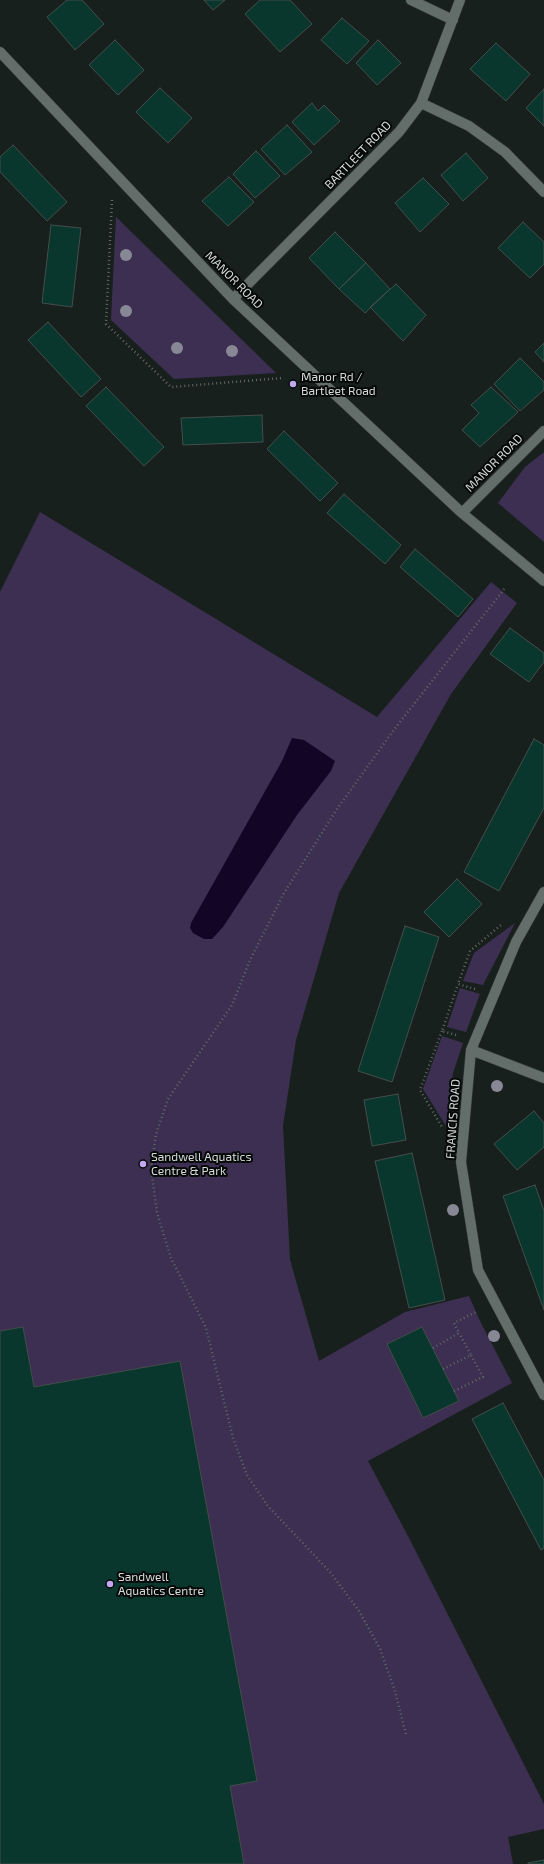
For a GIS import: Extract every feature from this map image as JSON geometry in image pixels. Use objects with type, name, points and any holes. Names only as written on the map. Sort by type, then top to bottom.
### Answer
[{"type":"street","points":[[411,0],[453,20]]},
{"type":"street","name":"BARTLEET ROAD","points":[[233,299],[399,132],[421,103],[460,0]]},
{"type":"street","name":"MANOR ROAD","points":[[0,52],[233,299],[462,513],[544,581]]},
{"type":"street","points":[[421,103],[469,126],[505,152],[544,192]]},
{"type":"street","name":"MANOR ROAD","points":[[462,513],[544,431]]},
{"type":"street","name":"FRANCIS ROAD","points":[[544,892],[516,942],[471,1050],[461,1162],[478,1270],[544,1395]]},
{"type":"street","points":[[471,1050],[544,1078]]},
{"type":"path","points":[[113,172],[106,324],[171,387],[282,378]]},
{"type":"path","points":[[406,1734],[394,1688],[380,1649],[359,1611],[330,1572],[300,1538],[267,1505],[247,1475],[233,1438],[206,1328],[171,1258],[157,1213],[151,1168],[156,1134],[168,1099],[232,1005],[250,960],[284,893],[337,809],[396,727],[505,588]]},
{"type":"path","points":[[442,1127],[420,1090],[470,951],[506,921]]},
{"type":"path","points":[[458,984],[482,991]]},
{"type":"path","points":[[442,1031],[459,1036]]},
{"type":"path","points":[[454,1391],[483,1378],[454,1323],[478,1311]]},
{"type":"path","points":[[433,1348],[459,1333]]},
{"type":"path","points":[[443,1369],[471,1355]]},
{"type":"shaded area","points":[[116,217],[276,373],[174,379],[111,320]]},
{"type":"shaded area","points":[[544,452],[544,542],[498,503],[525,467]]},
{"type":"shaded area","name":"Sandwell Aquatics Centre & Park","points":[[40,512],[377,717],[491,582],[517,603],[451,694],[339,893],[296,1040],[283,1126],[290,1260],[319,1361],[405,1312],[469,1296],[480,1321],[512,1383],[368,1461],[409,1538],[544,1804],[544,1829],[508,1837],[513,1864],[0,1864],[0,592]]},
{"type":"shaded area","points":[[292,738],[304,740],[335,761],[331,771],[297,815],[223,927],[212,939],[204,939],[193,933],[190,928],[191,923],[282,761]]},
{"type":"shaded area","points":[[515,923],[483,985],[463,981],[474,953]]},
{"type":"shaded area","points":[[460,988],[480,994],[466,1032],[447,1027]]},
{"type":"shaded area","points":[[442,1036],[463,1043],[453,1073],[446,1126],[423,1089]]},
{"type":"building","points":[[67,0],[82,0],[104,24],[75,50],[47,17]]},
{"type":"building","points":[[204,0],[225,0],[213,10]]},
{"type":"building","points":[[260,0],[290,0],[312,24],[280,52],[245,14]]},
{"type":"building","points":[[342,18],[369,41],[347,64],[321,40]]},
{"type":"building","points":[[115,40],[144,70],[118,95],[89,65]]},
{"type":"building","points":[[378,40],[401,63],[377,85],[356,63]]},
{"type":"building","points":[[496,43],[530,74],[506,101],[470,69]]},
{"type":"building","points":[[160,88],[192,118],[168,143],[136,112]]},
{"type":"building","points":[[544,89],[544,126],[526,108]]},
{"type":"building","points":[[312,103],[318,111],[324,105],[340,121],[314,145],[292,122]]},
{"type":"building","points":[[287,125],[312,152],[285,175],[261,149]]},
{"type":"building","points":[[13,145],[67,202],[47,221],[0,172],[0,157]]},
{"type":"building","points":[[256,151],[280,176],[255,198],[233,174]]},
{"type":"building","points":[[466,153],[488,178],[463,201],[441,175]]},
{"type":"building","points":[[229,177],[254,202],[228,226],[202,201]]},
{"type":"building","points":[[423,178],[449,204],[420,232],[395,203]]},
{"type":"building","points":[[523,222],[544,242],[544,264],[530,278],[498,248]]},
{"type":"building","points":[[51,225],[81,228],[72,307],[42,303]]},
{"type":"building","points":[[335,232],[366,263],[339,289],[309,258]]},
{"type":"building","points":[[366,263],[390,289],[365,313],[339,289]]},
{"type":"building","points":[[396,284],[426,315],[403,341],[370,307]]},
{"type":"building","points":[[48,322],[101,379],[81,397],[28,340]]},
{"type":"building","points":[[544,343],[544,362],[535,352]]},
{"type":"building","points":[[520,358],[544,382],[544,390],[520,411],[494,384]]},
{"type":"building","points":[[106,387],[164,447],[144,466],[86,406]]},
{"type":"building","points":[[491,387],[518,412],[480,447],[462,430],[479,413],[471,405]]},
{"type":"building","points":[[262,415],[263,442],[183,445],[181,418]]},
{"type":"building","points":[[284,431],[338,483],[320,501],[267,449]]},
{"type":"building","points":[[344,494],[401,545],[385,564],[327,513]]},
{"type":"building","points":[[415,549],[473,599],[458,617],[400,567]]},
{"type":"building","points":[[510,628],[544,653],[544,662],[529,682],[490,654]]},
{"type":"building","points":[[534,739],[544,745],[544,808],[499,891],[464,872]]},
{"type":"building","points":[[457,879],[482,904],[449,937],[424,912]]},
{"type":"building","points":[[405,926],[439,937],[392,1082],[358,1071]]},
{"type":"building","points":[[398,1094],[406,1140],[372,1146],[364,1100]]},
{"type":"building","points":[[534,1111],[544,1123],[544,1147],[517,1170],[494,1144]]},
{"type":"building","points":[[412,1153],[445,1300],[409,1308],[375,1161]]},
{"type":"building","points":[[535,1185],[544,1211],[544,1310],[503,1196]]},
{"type":"building","name":"Sandwell Aquatics Centre","points":[[23,1327],[34,1387],[180,1361],[257,1781],[230,1786],[244,1864],[0,1864],[0,1331]]},
{"type":"building","points":[[422,1327],[459,1401],[423,1418],[387,1344]]},
{"type":"building","points":[[503,1403],[544,1480],[544,1548],[541,1550],[472,1419]]},
{"type":"building","points":[[544,1860],[544,1864],[528,1864],[528,1863]]},
{"type":"place","name":"Manor Rd / Bartleet Road","points":[[293,384]]},
{"type":"place","name":"Sandwell Aquatics Centre & Park","points":[[143,1164]]},
{"type":"place","name":"Sandwell Aquatics Centre","points":[[110,1584]]}]
